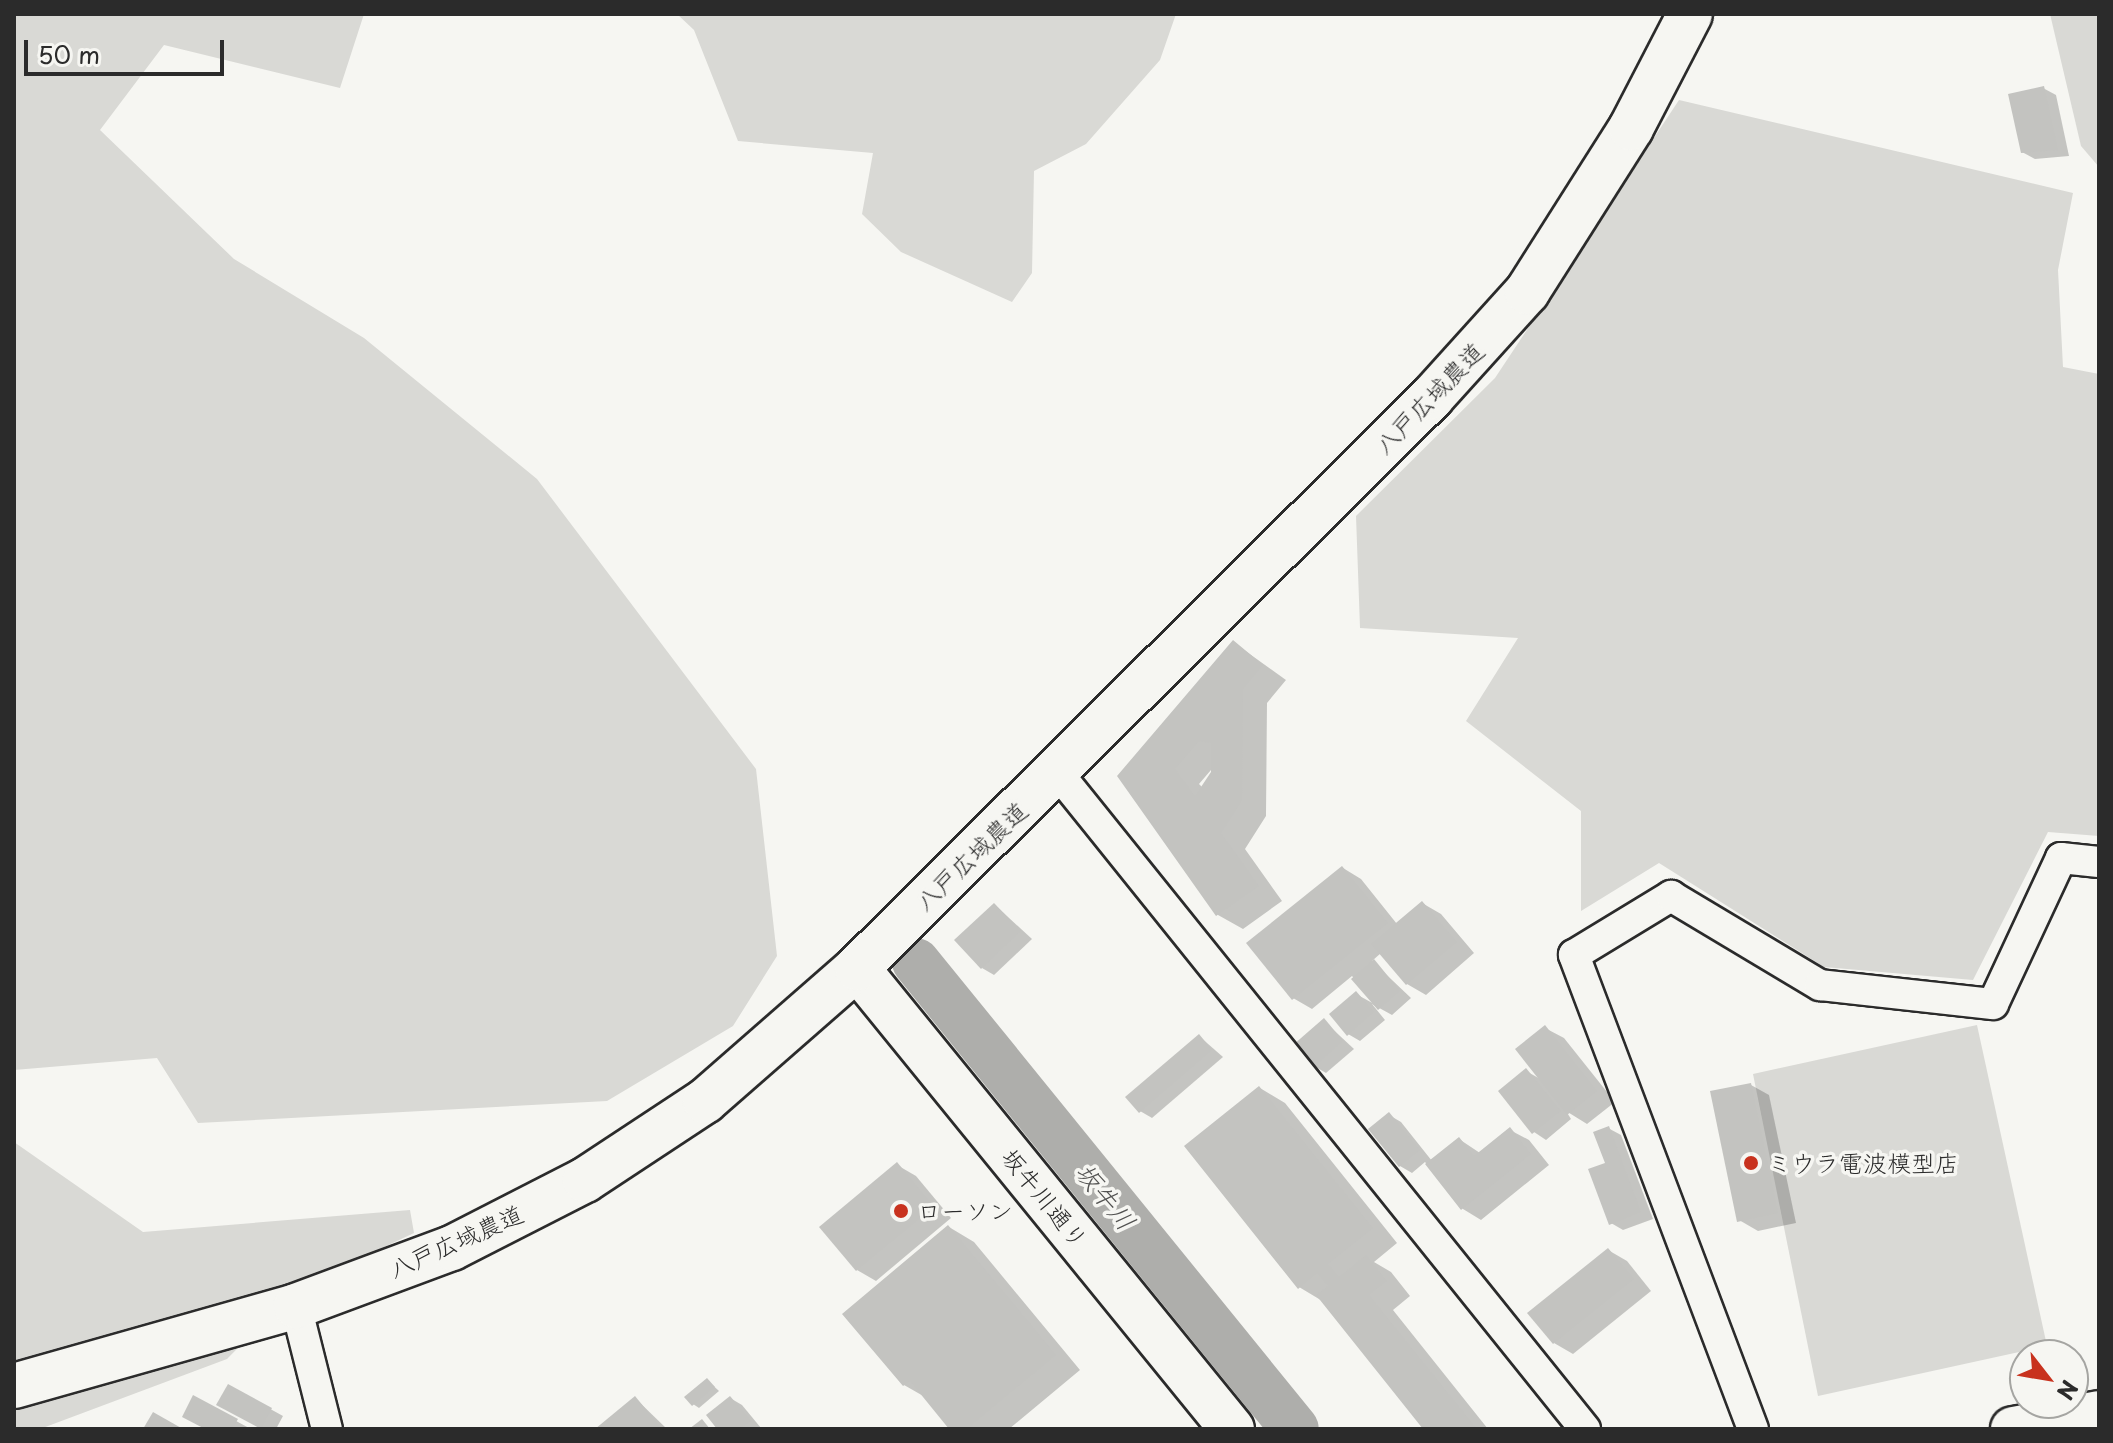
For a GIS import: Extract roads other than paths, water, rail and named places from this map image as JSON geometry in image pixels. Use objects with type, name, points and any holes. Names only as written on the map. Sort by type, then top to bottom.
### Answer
[{"type":"street","name":"八戸広域農道","points":[[14,1386],[296,1306],[452,1248],[585,1180],[705,1101],[857,968],[1432,397],[1527,292],[1631,128],[1690,14]]},
{"type":"street","points":[[1057,772],[1585,1429]]},
{"type":"street","points":[[1753,1429],[1574,955],[1671,896],[1820,985],[1993,1004],[2061,858],[2099,862]]},
{"type":"street","name":"坂牛川通り","points":[[857,968],[1232,1429]]},
{"type":"street","points":[[296,1306],[320,1427]]},
{"type":"street","points":[[2013,1429],[2099,1413]]},
{"type":"waterway","name":"坂牛川","points":[[916,962],[1295,1429]]},
{"type":"place","name":"ミウラ電波模型店","points":[[1751,1163]]},
{"type":"place","name":"ローソン","points":[[901,1211]]}]
